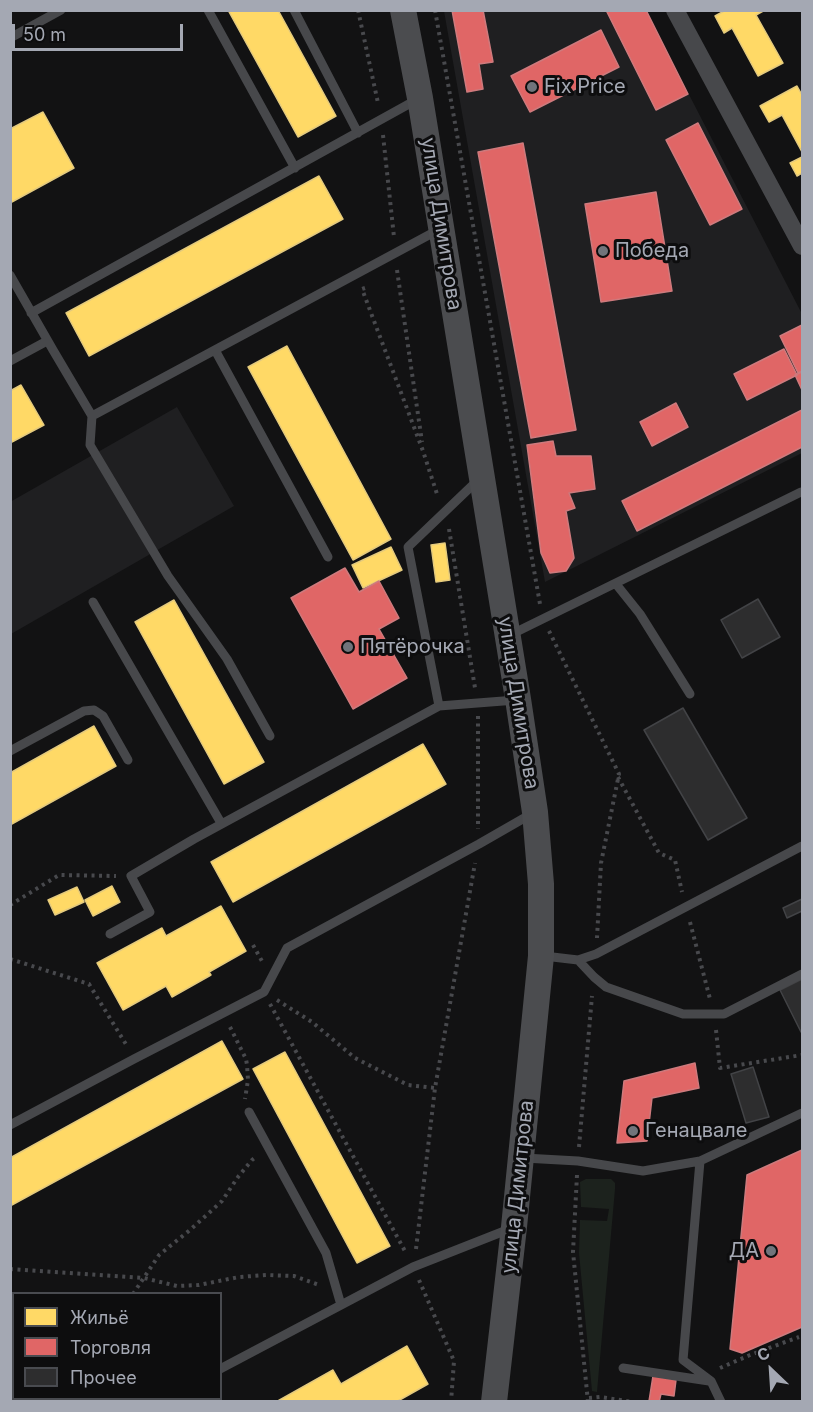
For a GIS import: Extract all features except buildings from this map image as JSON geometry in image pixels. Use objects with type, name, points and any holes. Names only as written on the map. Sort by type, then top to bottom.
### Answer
[{"type":"main road","name":"улица Димитрова","points":[[403,10],[420,98],[518,699],[535,812],[540,884],[541,956],[522,1158],[494,1401]]},
{"type":"street","points":[[675,10],[802,246]]},
{"type":"lane","points":[[10,38],[61,10]]},
{"type":"lane","points":[[208,10],[295,168]]},
{"type":"lane","points":[[294,10],[358,132]]},
{"type":"lane","points":[[31,313],[420,98]]},
{"type":"lane","points":[[92,416],[441,229]]},
{"type":"lane","points":[[10,275],[92,416],[90,445],[168,576],[227,659],[270,736]]},
{"type":"lane","points":[[10,361],[47,341]]},
{"type":"lane","points":[[215,350],[328,557]]},
{"type":"lane","points":[[439,706],[408,547],[482,476]]},
{"type":"lane","points":[[508,636],[801,492]]},
{"type":"lane","points":[[615,584],[640,614],[690,694]]},
{"type":"lane","points":[[93,602],[221,823]]},
{"type":"lane","points":[[111,934],[150,912],[131,876],[221,823],[439,706],[518,699]]},
{"type":"lane","points":[[10,751],[84,711],[94,710],[103,716],[128,760]]},
{"type":"lane","points":[[10,1125],[264,992],[286,948],[535,812]]},
{"type":"lane","points":[[541,956],[578,960],[596,954],[802,846]]},
{"type":"lane","points":[[578,960],[606,987],[683,1014],[724,1014],[802,974]]},
{"type":"lane","points":[[249,1112],[326,1253],[341,1305]]},
{"type":"lane","points":[[522,1158],[578,1161],[643,1171],[700,1161],[802,1113]]},
{"type":"lane","points":[[700,1161],[683,1360],[711,1381],[721,1401]]},
{"type":"lane","points":[[222,1368],[414,1267],[514,1227]]},
{"type":"lane","points":[[623,1368],[711,1381]]},
{"type":"path","points":[[358,10],[382,119],[398,270],[423,451]]},
{"type":"path","points":[[435,10],[543,619],[619,774],[601,863],[596,954]]},
{"type":"path","points":[[389,275],[398,270]]},
{"type":"path","points":[[371,285],[362,289],[448,523],[478,703],[477,825],[479,844],[435,1088],[414,1267]]},
{"type":"path","points":[[618,777],[659,852],[675,860],[714,1014],[720,1068],[802,1055]]},
{"type":"path","points":[[10,904],[59,875],[131,876]]},
{"type":"path","points":[[10,959],[89,984],[134,1059]]},
{"type":"path","points":[[594,977],[578,1161],[573,1252],[589,1400],[600,1397],[633,1401]]},
{"type":"path","points":[[264,992],[312,1022],[355,1059],[408,1085],[435,1088]]},
{"type":"path","points":[[264,992],[414,1267],[454,1361],[451,1401]]},
{"type":"path","points":[[222,1014],[246,1059],[248,1080],[244,1095],[249,1112]]},
{"type":"path","points":[[134,1292],[159,1255],[222,1201],[252,1160],[269,1149]]},
{"type":"path","points":[[10,1269],[144,1278],[177,1286],[199,1285],[239,1277],[294,1276],[337,1290]]},
{"type":"path","points":[[720,1368],[799,1337]]},
{"type":"shaded area","points":[[444,11],[646,11],[802,314],[802,453],[545,582]]},
{"type":"shaded area","points":[[177,407],[234,506],[11,634],[10,502]]},
{"type":"shaded area","points":[[586,1179],[611,1179],[615,1183],[597,1392],[592,1391],[579,1253],[580,1220],[607,1221],[609,1209],[581,1207],[580,1182]]},
{"type":"place","name":"Fix Price","points":[[532,87]]},
{"type":"place","name":"Победа","points":[[603,251]]},
{"type":"place","name":"Пятёрочка","points":[[348,647]]},
{"type":"place","name":"Генацвале","points":[[633,1131]]},
{"type":"place","name":"ДА","points":[[771,1251]]}]
